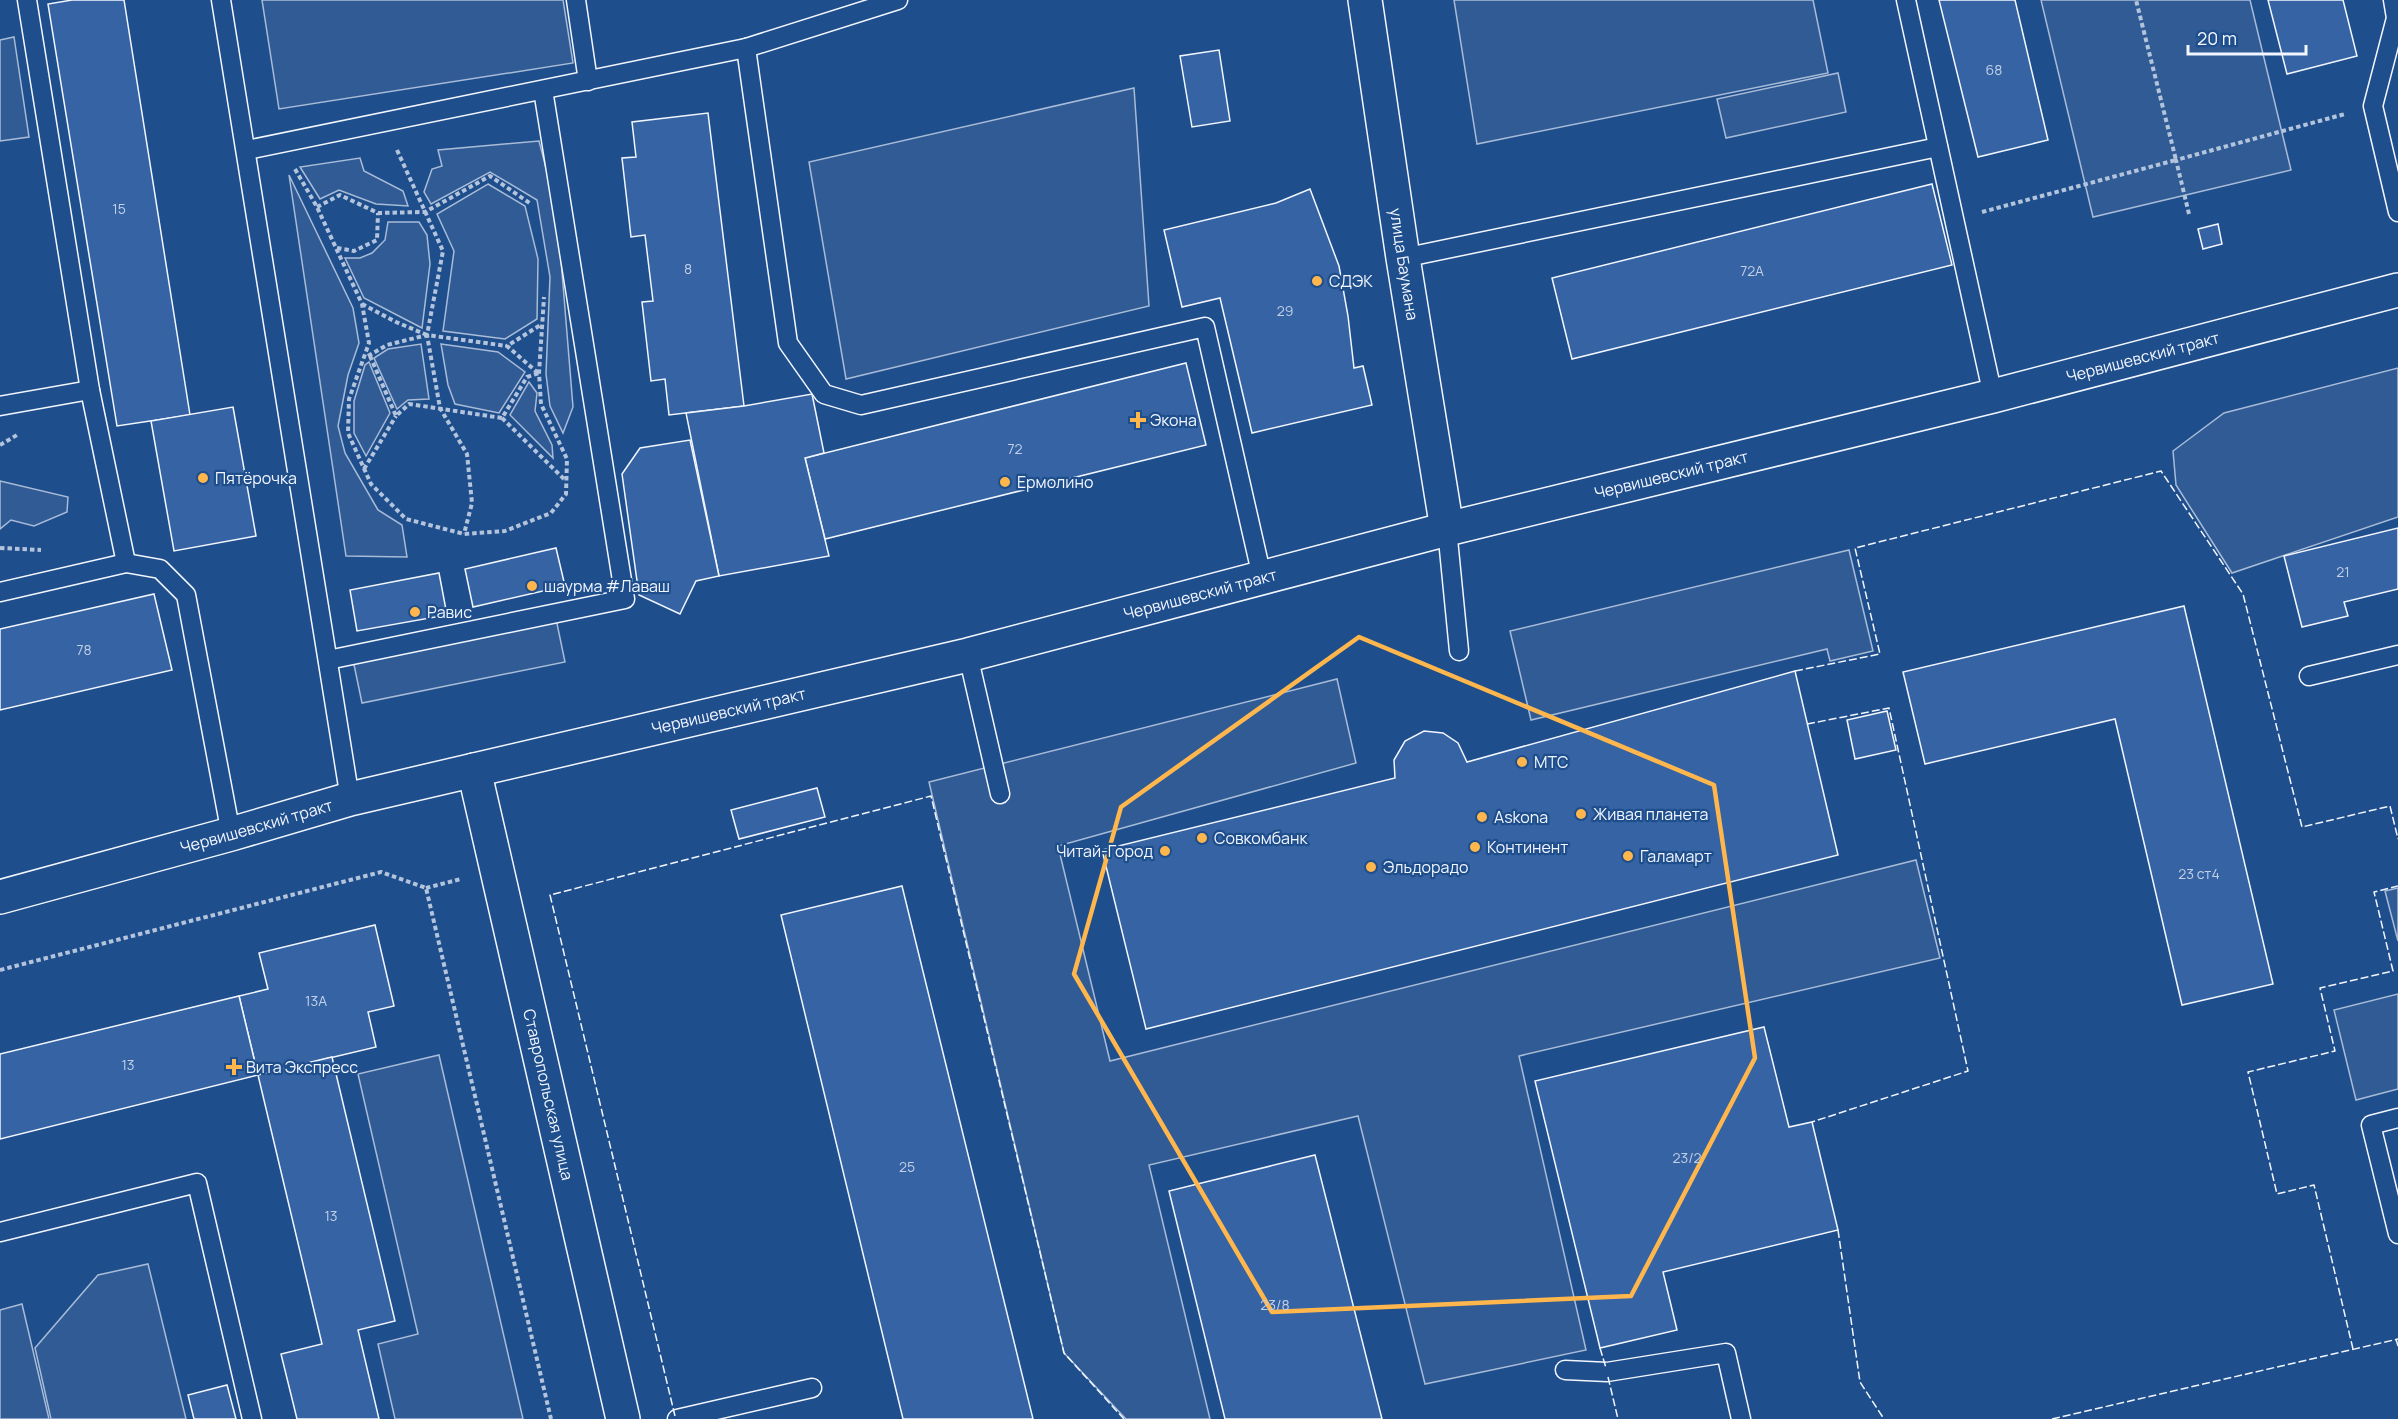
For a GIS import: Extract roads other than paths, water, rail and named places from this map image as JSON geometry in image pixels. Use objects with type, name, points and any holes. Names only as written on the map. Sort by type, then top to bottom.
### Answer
[{"type":"main road","name":"улица Баумана","points":[[1365,0],[1403,258],[1447,529]]},
{"type":"main road","name":"Червишевский тракт","points":[[0,897],[350,799],[968,655],[1447,529],[1993,396],[2398,290]]},
{"type":"main road","name":"Ставропольская улица","points":[[474,770],[623,1419]]},
{"type":"lane","points":[[27,0],[90,390],[126,563]]},
{"type":"lane","points":[[221,0],[350,799]]},
{"type":"lane","points":[[576,0],[588,81]]},
{"type":"lane","points":[[247,150],[746,48],[898,0]]},
{"type":"lane","points":[[1906,0],[1993,396]]},
{"type":"lane","points":[[2396,12],[2373,106],[2398,213]]},
{"type":"lane","points":[[746,48],[788,343],[824,394],[861,405],[1205,327],[1262,577]]},
{"type":"lane","points":[[328,660],[625,599],[543,90]]},
{"type":"lane","points":[[1403,258],[1938,147]]},
{"type":"lane","points":[[0,406],[90,390]]},
{"type":"lane","points":[[1447,529],[1460,651]]},
{"type":"lane","points":[[0,592],[126,563],[160,569],[186,595],[231,834]]},
{"type":"lane","points":[[968,655],[1000,794]]},
{"type":"lane","points":[[2309,676],[2398,655]]},
{"type":"lane","points":[[2398,1118],[2371,1125],[2398,1234]]},
{"type":"lane","points":[[0,1232],[197,1183],[252,1419]]},
{"type":"lane","points":[[1565,1370],[1607,1372],[1726,1353],[1741,1419]]},
{"type":"lane","points":[[677,1419],[812,1388]]},
{"type":"place","name":"СДЭК","points":[[1317,281]]},
{"type":"place","name":"Экона","points":[[1138,420]]},
{"type":"place","name":"Пятёрочка","points":[[203,478]]},
{"type":"place","name":"Ермолино","points":[[1005,482]]},
{"type":"place","name":"шаурма #Лаваш","points":[[532,586]]},
{"type":"place","name":"Равис","points":[[415,612]]},
{"type":"place","name":"МТС","points":[[1522,762]]},
{"type":"place","name":"Живая планета","points":[[1581,814]]},
{"type":"place","name":"Askona","points":[[1482,817]]},
{"type":"place","name":"Совкомбанк","points":[[1202,838]]},
{"type":"place","name":"Континент","points":[[1475,847]]},
{"type":"place","name":"Читай-Город","points":[[1165,851]]},
{"type":"place","name":"Галамарт","points":[[1628,856]]},
{"type":"place","name":"Эльдорадо","points":[[1371,867]]},
{"type":"place","name":"Вита Экспресс","points":[[234,1067]]}]
